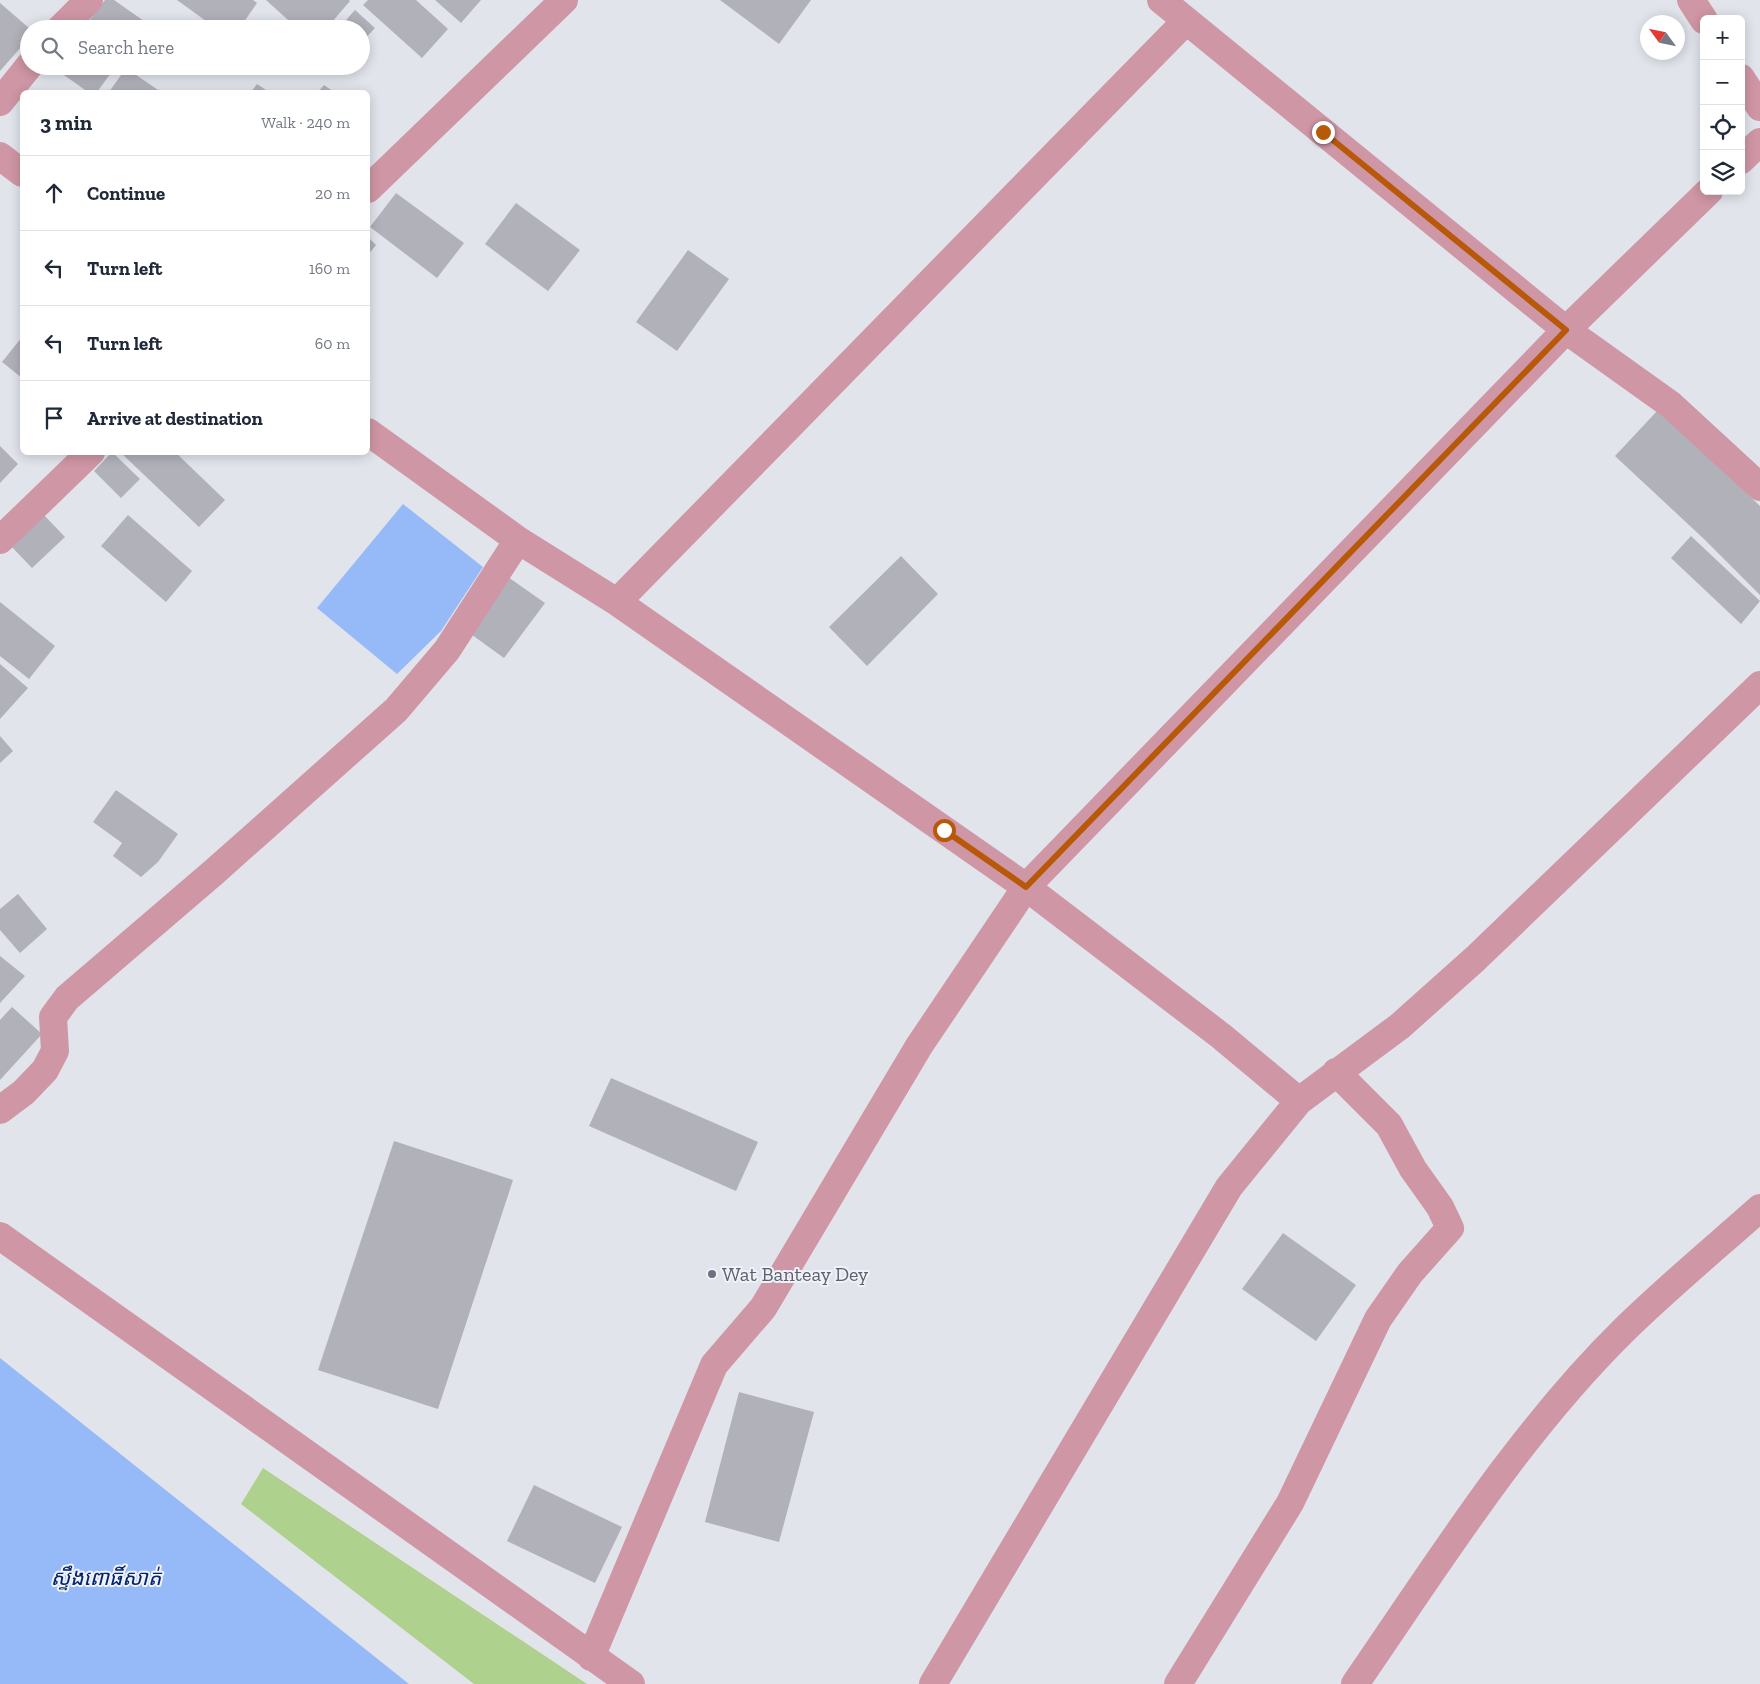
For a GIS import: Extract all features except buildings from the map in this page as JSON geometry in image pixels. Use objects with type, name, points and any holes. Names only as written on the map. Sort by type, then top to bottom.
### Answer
[{"type":"street","points":[[69,20],[89,0]]},
{"type":"street","points":[[370,187],[564,0]]},
{"type":"street","points":[[1161,0],[1566,330],[1671,405],[1760,487]]},
{"type":"street","points":[[1691,0],[1701,15]]},
{"type":"street","points":[[617,602],[1186,21]]},
{"type":"street","points":[[0,102],[22,75]]},
{"type":"street","points":[[1745,84],[1760,107]]},
{"type":"street","points":[[1745,156],[1760,142]]},
{"type":"street","points":[[0,156],[20,171]]},
{"type":"street","points":[[591,1657],[714,1365],[763,1308],[919,1046],[1026,887],[1566,330],[1705,195]]},
{"type":"street","points":[[370,433],[518,540],[617,602],[1026,887],[1221,1036],[1299,1101]]},
{"type":"street","points":[[0,540],[88,455]]},
{"type":"street","points":[[0,1110],[24,1092],[45,1070],[55,1051],[53,1017],[66,998],[214,872],[396,710],[447,650],[518,540]]},
{"type":"street","points":[[933,1684],[1229,1187],[1299,1101],[1400,1026],[1475,959],[1760,685]]},
{"type":"street","points":[[1178,1684],[1290,1504],[1378,1319],[1410,1273],[1450,1228],[1440,1207],[1413,1169],[1389,1125],[1336,1072]]},
{"type":"street","points":[[1355,1684],[1490,1489],[1554,1408],[1624,1329],[1760,1208]]},
{"type":"street","points":[[0,1236],[631,1684]]},
{"type":"green space","points":[[263,1468],[587,1684],[474,1684],[241,1504]]},
{"type":"water","points":[[403,504],[483,567],[441,631],[397,674],[317,608]]},
{"type":"water","name":"ស្ទឹងពោធិ៍សាត់","points":[[0,1358],[409,1684],[0,1684]]},
{"type":"place","name":"Wat Banteay Dey","points":[[712,1274]]},
{"type":"route","points":[[944,830],[1026,887],[1566,330],[1323,132]]}]
